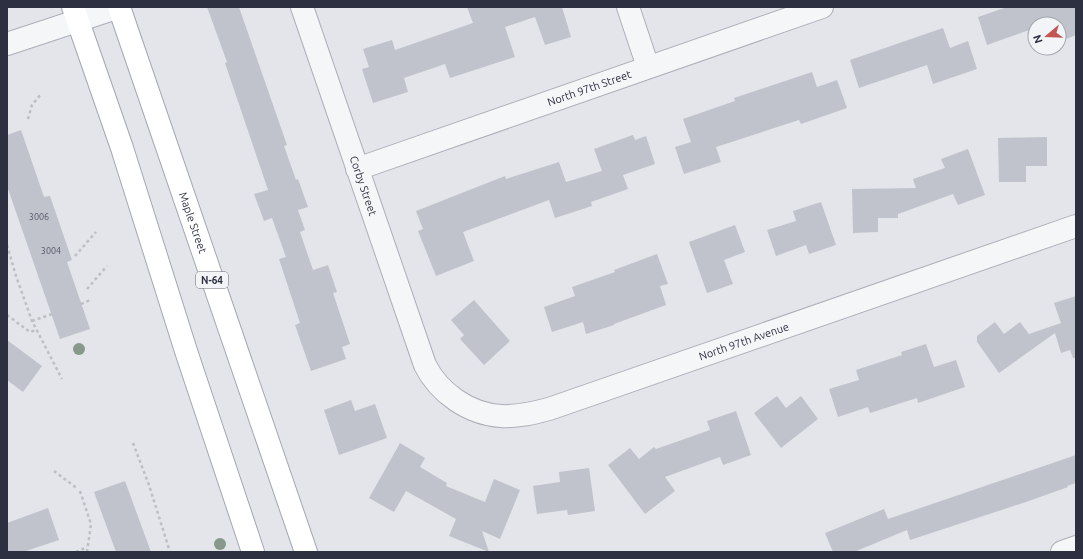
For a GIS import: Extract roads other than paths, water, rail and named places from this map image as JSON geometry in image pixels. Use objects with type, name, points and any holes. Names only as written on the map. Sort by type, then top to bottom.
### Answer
[{"type":"main road","name":"Maple Street","points":[[119,7],[306,552]]},
{"type":"main road","points":[[76,14],[122,148],[186,351],[253,552]]},
{"type":"street","points":[[9,37],[76,14],[119,7]]},
{"type":"street","name":"Corby Street","points":[[302,7],[425,365]]},
{"type":"street","points":[[628,7],[648,67]]},
{"type":"street","name":"North 97th Street","points":[[357,168],[822,7]]},
{"type":"street","name":"North 97th Avenue","points":[[425,365],[442,389],[457,401],[479,412],[501,416],[523,415],[550,409],[1076,226]]},
{"type":"street","points":[[242,518],[249,552]]},
{"type":"street","points":[[1062,552],[1076,547]]}]
